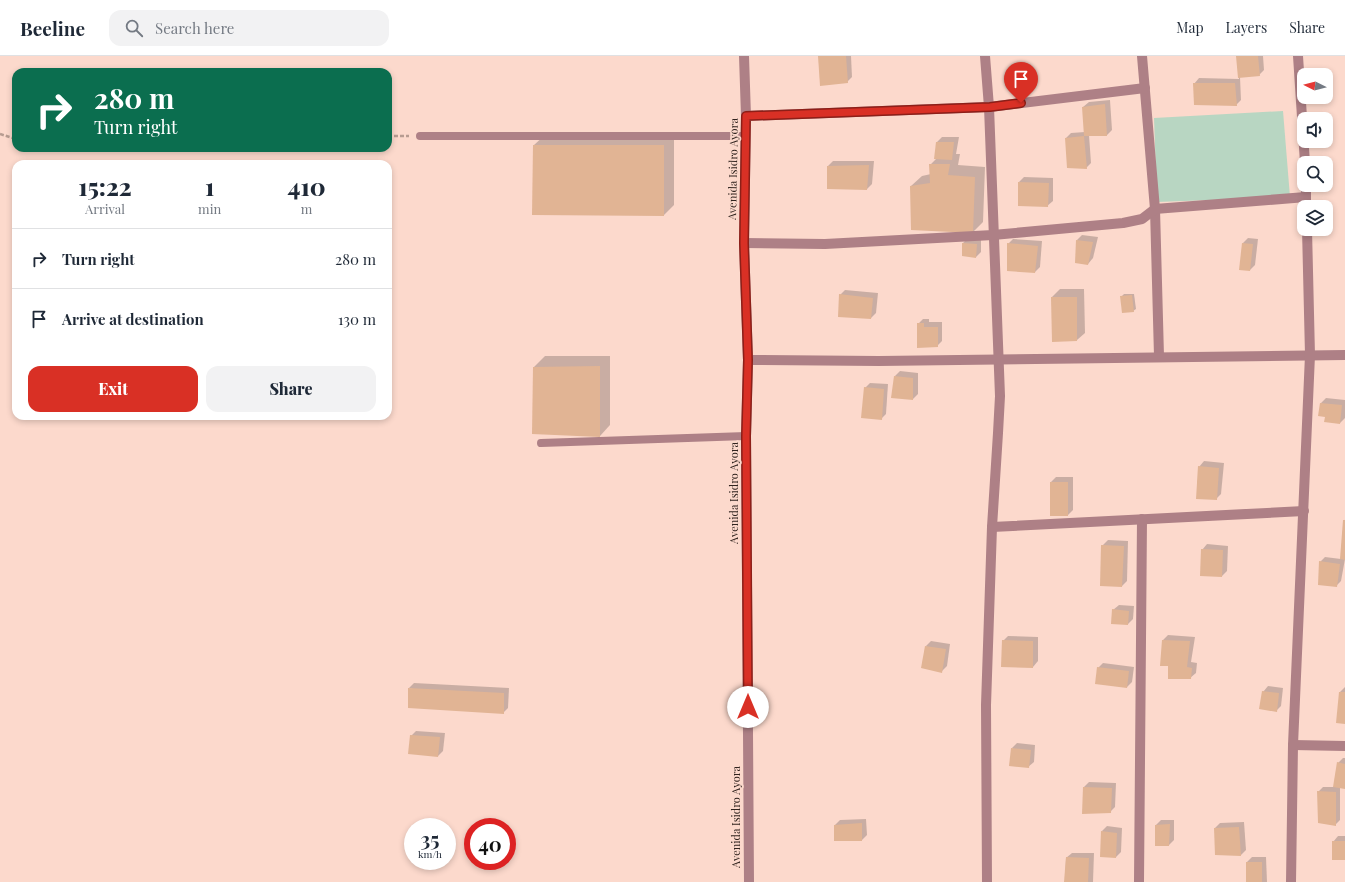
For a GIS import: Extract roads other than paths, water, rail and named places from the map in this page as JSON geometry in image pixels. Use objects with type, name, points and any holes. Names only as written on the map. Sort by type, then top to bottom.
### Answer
[{"type":"street","name":"Avenida Isidro Ayora","points":[[744,56],[746,116],[744,243],[748,360],[746,436],[749,882]]},
{"type":"street","points":[[985,56],[990,107],[993,235],[999,359],[998,433],[992,527],[986,705],[987,882]]},
{"type":"street","points":[[1142,56],[1155,209],[1159,356]]},
{"type":"street","points":[[1298,56],[1305,156]]},
{"type":"street","points":[[746,116],[990,107],[1145,88]]},
{"type":"street","points":[[744,243],[825,244],[993,235],[1123,223],[1142,219],[1155,209],[1297,202]]},
{"type":"street","points":[[1291,882],[1294,745],[1310,355],[1307,236]]},
{"type":"street","points":[[748,360],[879,361],[1159,356],[1345,355]]},
{"type":"street","points":[[992,527],[1304,511]]},
{"type":"street","points":[[1139,882],[1142,519]]},
{"type":"street","points":[[1294,745],[1345,746]]},
{"type":"lane","points":[[420,136],[746,136]]},
{"type":"lane","points":[[541,443],[746,436]]}]
